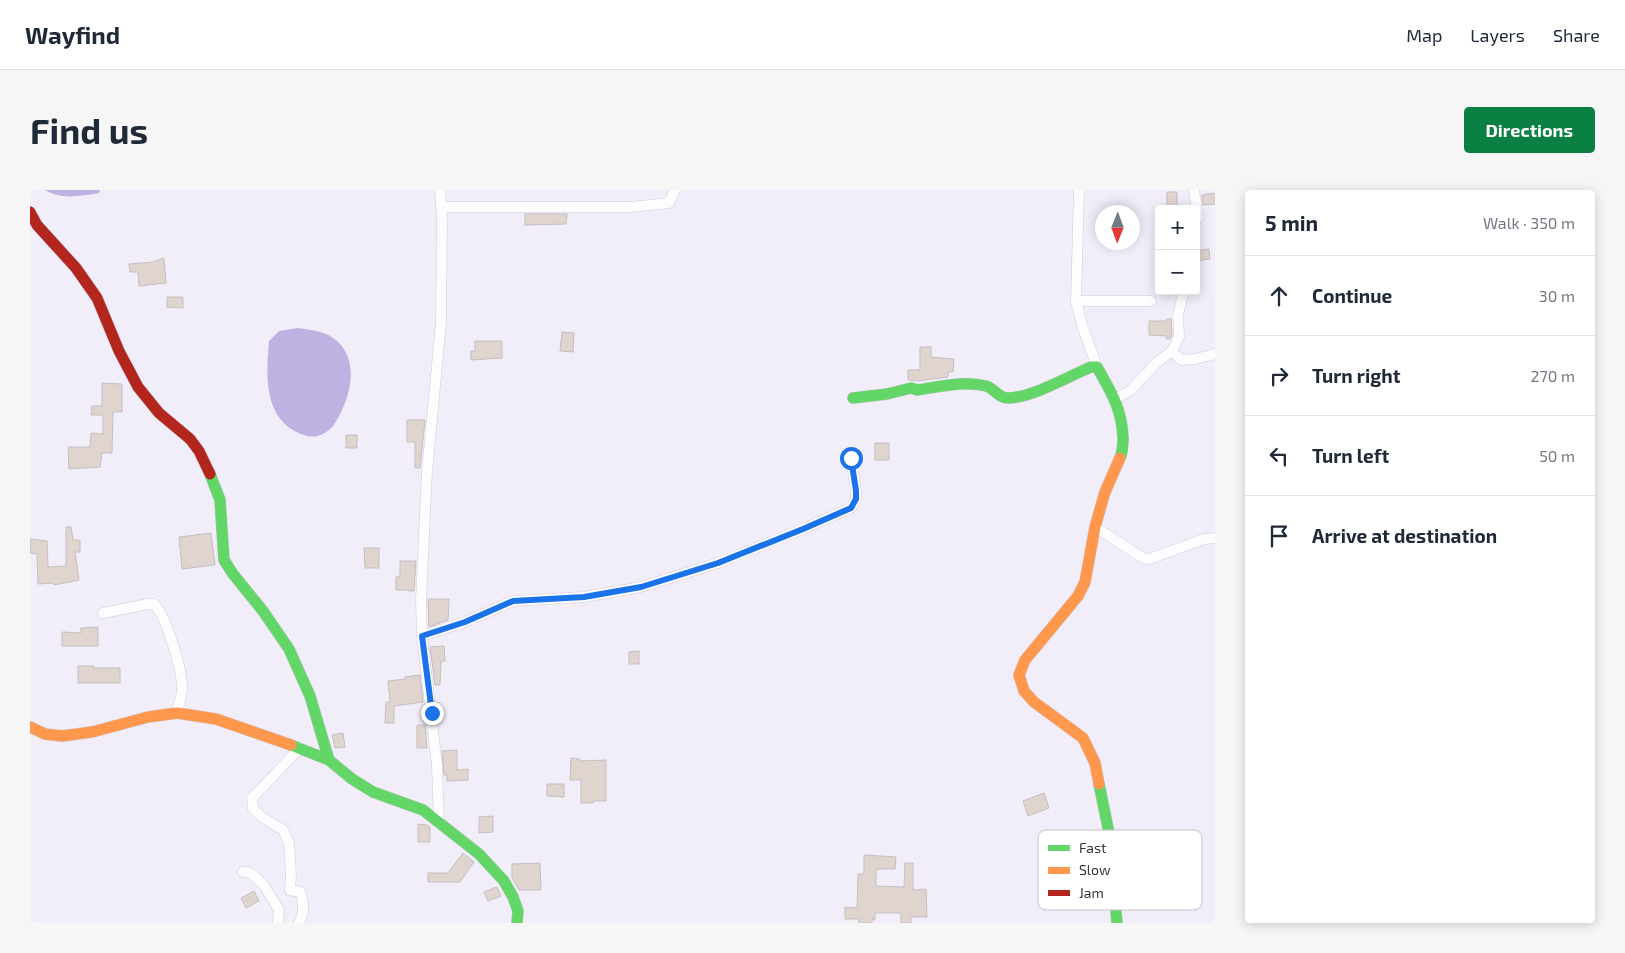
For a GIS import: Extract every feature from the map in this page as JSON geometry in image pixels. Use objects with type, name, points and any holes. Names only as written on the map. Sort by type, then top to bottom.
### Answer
[{"type":"street","points":[[439,823],[436,757],[422,636],[422,589],[427,472],[441,322],[440,190]]},
{"type":"street","points":[[441,207],[630,207],[669,203],[676,190]]},
{"type":"street","points":[[1079,190],[1076,301],[1082,325],[1097,367],[1115,399],[1122,421],[1123,452],[1105,492],[1095,527],[1085,582],[1078,596],[1025,660],[1019,675],[1024,691],[1034,702],[1083,738],[1095,763],[1108,830]]},
{"type":"street","points":[[1194,190],[1196,205]]},
{"type":"street","points":[[30,212],[37,225],[76,268],[97,298],[119,351],[138,387],[159,413],[190,439],[199,450],[220,500],[224,560],[281,636],[293,657],[316,712],[329,760]]},
{"type":"street","points":[[1115,399],[1131,390],[1156,362],[1172,351],[1178,337],[1178,315],[1183,295]]},
{"type":"street","points":[[1076,301],[1151,301]]},
{"type":"street","points":[[1172,351],[1181,360],[1215,354]]},
{"type":"street","points":[[852,398],[887,394],[910,388],[918,390],[966,383],[988,386],[995,394],[1008,398],[1022,395],[1091,367],[1097,367]]},
{"type":"street","points":[[422,636],[465,622],[513,601],[584,597],[641,587],[718,563],[803,529],[851,508],[856,499],[851,458]]},
{"type":"street","points":[[1095,527],[1143,558],[1149,559],[1204,539],[1215,538]]},
{"type":"street","points":[[103,613],[148,604],[154,604],[159,608],[181,671],[183,692],[179,700],[177,713]]},
{"type":"street","points":[[30,727],[45,734],[62,736],[92,732],[148,717],[177,713],[216,719],[300,748],[329,760],[352,779],[373,792],[422,810],[479,854],[504,881],[513,897],[518,911],[517,923]]},
{"type":"street","points":[[299,923],[303,911],[303,902],[300,892],[290,890],[289,843],[283,830],[253,809],[252,798],[300,748]]},
{"type":"street","points":[[243,872],[248,872],[263,884],[279,910],[278,923]]},
{"type":"street","points":[[1116,910],[1117,923]]},
{"type":"shaded area","points":[[45,190],[100,190],[99,193],[65,196]]},
{"type":"shaded area","points":[[298,328],[329,335],[337,341],[344,349],[350,368],[351,378],[343,409],[329,430],[315,436],[304,435],[291,428],[274,409],[270,396],[267,369],[269,341],[279,331]]},
{"type":"building","points":[[1167,192],[1177,192],[1177,205],[1167,205]]},
{"type":"building","points":[[1215,193],[1215,204],[1203,205],[1202,195]]},
{"type":"building","points":[[525,214],[567,214],[566,224],[525,225]]},
{"type":"building","points":[[1209,249],[1210,259],[1200,260],[1200,250]]},
{"type":"building","points":[[164,258],[166,283],[139,286],[138,272],[130,272],[129,264],[153,262]]},
{"type":"building","points":[[167,297],[183,297],[183,308],[167,307]]},
{"type":"building","points":[[1171,319],[1172,336],[1170,339],[1167,339],[1166,336],[1149,335],[1149,321],[1166,321]]},
{"type":"building","points":[[562,332],[574,333],[573,352],[560,351]]},
{"type":"building","points":[[475,341],[502,341],[502,358],[471,360],[471,351],[475,351]]},
{"type":"building","points":[[920,347],[931,347],[931,357],[954,359],[953,372],[948,372],[948,377],[918,381],[908,380],[908,370],[920,370]]},
{"type":"building","points":[[102,383],[122,384],[122,412],[113,412],[112,453],[102,453],[100,467],[69,469],[68,447],[90,447],[91,433],[103,434],[103,415],[91,415],[92,406],[102,406]]},
{"type":"building","points":[[407,420],[425,420],[420,468],[415,468],[415,442],[407,442]]},
{"type":"building","points":[[346,435],[357,435],[357,448],[346,448]]},
{"type":"building","points":[[875,443],[889,443],[889,460],[875,460]]},
{"type":"building","points":[[66,527],[71,527],[73,540],[80,540],[80,552],[75,552],[79,580],[54,585],[53,583],[38,584],[37,554],[30,553],[30,539],[47,541],[48,567],[66,566]]},
{"type":"building","points":[[211,533],[215,565],[182,569],[179,537]]},
{"type":"building","points":[[364,548],[379,548],[379,568],[365,568]]},
{"type":"building","points":[[400,561],[416,561],[414,591],[396,590],[396,577],[400,576]]},
{"type":"building","points":[[428,599],[449,599],[448,620],[429,627]]},
{"type":"building","points":[[98,627],[98,646],[62,646],[62,632],[81,633],[81,628]]},
{"type":"building","points":[[444,646],[445,661],[441,661],[440,685],[435,685],[430,647]]},
{"type":"building","points":[[639,651],[639,664],[629,664],[629,652]]},
{"type":"building","points":[[78,666],[120,668],[120,683],[78,683]]},
{"type":"building","points":[[420,675],[423,702],[394,706],[394,723],[385,723],[386,702],[390,702],[388,681]]},
{"type":"building","points":[[417,725],[425,725],[427,748],[417,748]]},
{"type":"building","points":[[343,733],[345,747],[335,748],[332,735]]},
{"type":"building","points":[[457,750],[457,770],[468,769],[468,780],[447,781],[447,775],[444,775],[442,751]]},
{"type":"building","points":[[571,758],[580,759],[580,761],[606,760],[606,801],[581,803],[581,780],[570,780]]},
{"type":"building","points":[[547,784],[564,784],[564,797],[547,796]]},
{"type":"building","points":[[1044,793],[1049,808],[1028,816],[1023,801]]},
{"type":"building","points":[[493,816],[493,832],[479,833],[479,817]]},
{"type":"building","points":[[418,824],[430,827],[430,842],[418,842]]},
{"type":"building","points":[[463,853],[474,862],[460,882],[428,882],[428,873],[448,873]]},
{"type":"building","points":[[864,855],[896,857],[895,869],[876,869],[876,886],[904,887],[905,863],[913,863],[913,890],[926,889],[927,917],[911,917],[911,923],[901,923],[901,913],[875,913],[875,920],[872,919],[872,923],[859,923],[859,919],[845,919],[845,907],[857,908],[858,874],[864,874]]},
{"type":"building","points":[[540,863],[541,890],[519,890],[512,878],[512,864]]},
{"type":"building","points":[[497,887],[501,896],[488,901],[484,892]]},
{"type":"building","points":[[254,891],[259,901],[246,908],[241,898]]},
{"type":"traffic: fast","points":[[853,398],[887,394],[911,388],[917,390],[969,384],[989,387],[1005,398],[1018,397],[1039,391],[1091,367],[1097,367],[1118,409],[1123,441],[1120,458]]},
{"type":"traffic: fast","points":[[210,474],[220,500],[224,560],[289,649],[310,696],[329,760]]},
{"type":"traffic: fast","points":[[291,745],[329,760],[352,779],[373,792],[423,810],[479,854],[504,881],[513,897],[518,911],[517,923]]},
{"type":"traffic: fast","points":[[1099,784],[1108,830]]},
{"type":"traffic: fast","points":[[1116,910],[1117,923]]},
{"type":"traffic: slow","points":[[1099,784],[1095,763],[1083,738],[1034,702],[1024,691],[1019,675],[1025,660],[1078,596],[1085,582],[1095,527],[1105,492],[1120,458]]},
{"type":"traffic: slow","points":[[30,727],[45,734],[62,736],[92,732],[148,717],[177,713],[216,719],[291,745]]},
{"type":"traffic: jam","points":[[30,212],[37,225],[76,268],[97,298],[119,351],[138,387],[159,413],[190,439],[199,451],[210,474]]},
{"type":"route","points":[[432,713],[422,636],[465,622],[513,601],[584,597],[641,587],[718,563],[803,529],[851,508],[856,499],[856,491],[851,458]]}]
